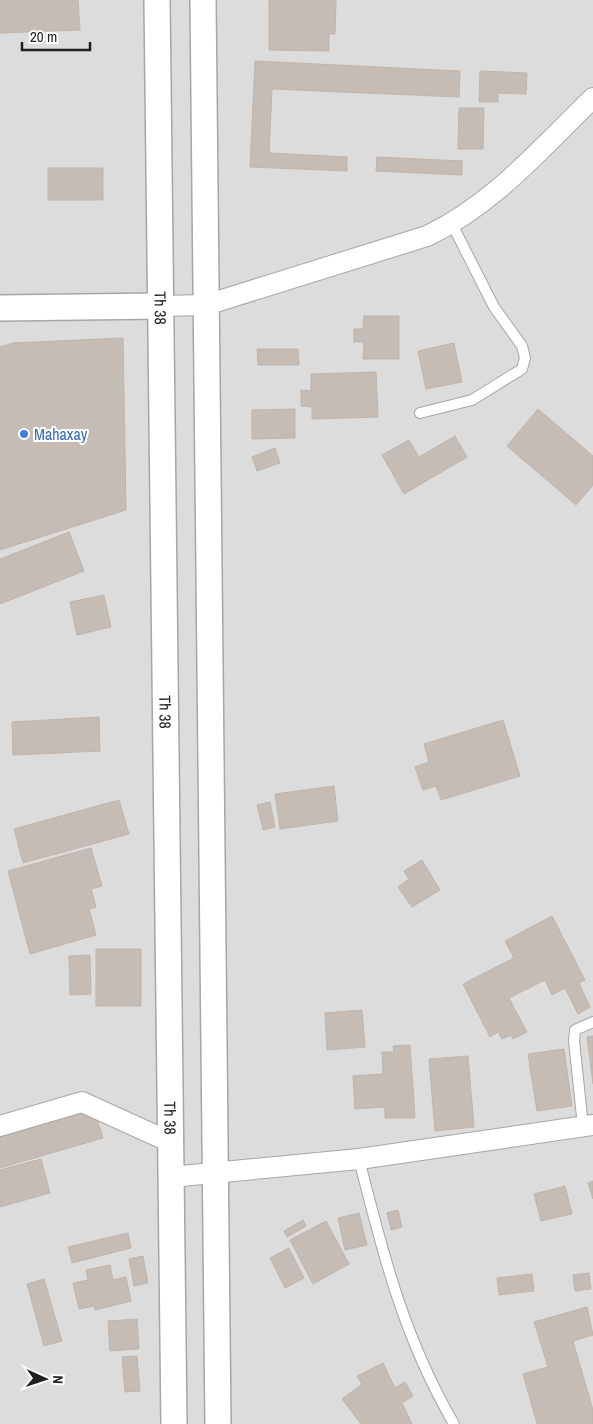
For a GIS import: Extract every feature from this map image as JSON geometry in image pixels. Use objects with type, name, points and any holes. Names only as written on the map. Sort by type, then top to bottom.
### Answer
[{"type":"street","name":"Th 38","points":[[157,0],[174,1424]]},
{"type":"street","points":[[203,0],[218,1424]]},
{"type":"street","points":[[0,308],[206,305],[427,236],[452,224],[483,203],[593,98]]},
{"type":"street","points":[[0,1126],[82,1102],[170,1142]]},
{"type":"street","points":[[171,1177],[359,1159],[588,1126]]},
{"type":"lane","points":[[420,413],[472,400],[522,369],[525,358],[522,346],[494,307],[452,224]]},
{"type":"lane","points":[[588,1126],[574,1041],[575,1030],[593,1022]]},
{"type":"lane","points":[[359,1159],[384,1260],[400,1309],[436,1392],[454,1424]]},
{"type":"shaded area","points":[[0,0],[593,0],[593,1424],[0,1424]]},
{"type":"building","points":[[0,0],[78,0],[80,30],[0,33]]},
{"type":"building","points":[[269,0],[336,0],[335,34],[329,34],[329,51],[269,50]]},
{"type":"building","points":[[255,61],[460,71],[459,97],[272,89],[269,153],[347,157],[347,171],[250,167]]},
{"type":"building","points":[[480,71],[527,73],[526,94],[498,93],[498,102],[479,102]]},
{"type":"building","points":[[459,108],[484,108],[483,149],[458,149]]},
{"type":"building","points":[[377,157],[462,161],[462,175],[376,171]]},
{"type":"building","points":[[48,168],[103,168],[103,200],[48,200]]},
{"type":"building","points":[[364,316],[399,316],[399,359],[363,359],[364,342],[354,342],[354,329],[363,329]]},
{"type":"building","points":[[123,338],[126,510],[0,550],[0,347],[13,343]]},
{"type":"building","points":[[454,343],[462,382],[426,389],[418,351]]},
{"type":"building","points":[[257,349],[298,349],[299,365],[258,365]]},
{"type":"building","points":[[376,372],[378,417],[312,419],[312,407],[301,406],[301,390],[311,391],[311,374]]},
{"type":"building","points":[[295,409],[295,438],[252,439],[252,410]]},
{"type":"building","points":[[538,409],[593,456],[593,485],[576,505],[507,446]]},
{"type":"building","points":[[455,436],[467,457],[404,494],[382,455],[409,440],[419,457]]},
{"type":"building","points":[[275,448],[280,463],[257,471],[252,457]]},
{"type":"building","points":[[69,532],[84,571],[0,604],[0,559]]},
{"type":"building","points":[[104,595],[111,627],[77,635],[70,602]]},
{"type":"building","points":[[99,717],[100,751],[13,755],[12,722]]},
{"type":"building","points":[[503,720],[520,776],[441,800],[436,786],[423,790],[415,767],[429,762],[424,744]]},
{"type":"building","points":[[334,786],[338,821],[280,829],[275,794]]},
{"type":"building","points":[[119,800],[129,834],[23,863],[14,829]]},
{"type":"building","points":[[270,802],[275,827],[263,830],[257,805]]},
{"type":"building","points":[[91,848],[102,886],[91,889],[96,907],[89,909],[96,935],[30,954],[8,871]]},
{"type":"building","points":[[422,860],[440,890],[412,907],[398,887],[409,879],[404,871]]},
{"type":"building","points":[[552,916],[585,980],[579,983],[590,1007],[578,1014],[565,988],[552,995],[545,980],[509,998],[527,1032],[513,1039],[511,1035],[502,1039],[498,1032],[490,1037],[463,984],[514,958],[505,941]]},
{"type":"building","points":[[96,949],[141,949],[141,1006],[96,1006]]},
{"type":"building","points":[[90,955],[91,994],[70,995],[69,956]]},
{"type":"building","points":[[362,1010],[365,1047],[327,1050],[325,1013]]},
{"type":"building","points":[[593,1036],[593,1084],[587,1037]]},
{"type":"building","points":[[410,1045],[415,1118],[385,1118],[385,1107],[355,1109],[353,1076],[383,1074],[382,1052],[394,1052],[393,1046]]},
{"type":"building","points":[[564,1049],[572,1106],[537,1111],[528,1054]]},
{"type":"building","points":[[468,1056],[474,1127],[435,1131],[429,1059]]},
{"type":"building","points":[[82,1108],[96,1115],[103,1138],[0,1168],[0,1131]]},
{"type":"building","points":[[41,1159],[50,1193],[0,1207],[0,1170]]},
{"type":"building","points":[[593,1181],[593,1199],[588,1183]]},
{"type":"building","points":[[565,1186],[572,1214],[541,1221],[534,1194]]},
{"type":"building","points":[[398,1210],[402,1227],[391,1230],[387,1213]]},
{"type":"building","points":[[359,1213],[367,1245],[345,1250],[338,1218]]},
{"type":"building","points":[[303,1220],[306,1226],[287,1237],[284,1231]]},
{"type":"building","points":[[326,1221],[349,1264],[313,1284],[290,1240]]},
{"type":"building","points":[[128,1233],[131,1248],[72,1263],[68,1247]]},
{"type":"building","points":[[289,1248],[304,1278],[285,1288],[270,1258]]},
{"type":"building","points":[[143,1256],[148,1283],[134,1286],[129,1259]]},
{"type":"building","points":[[110,1265],[113,1280],[126,1277],[131,1301],[95,1310],[94,1306],[79,1309],[73,1283],[88,1280],[86,1270]]},
{"type":"building","points":[[589,1273],[591,1289],[575,1291],[573,1275]]},
{"type":"building","points":[[532,1274],[534,1291],[499,1295],[497,1278]]},
{"type":"building","points":[[44,1279],[62,1341],[44,1346],[27,1284]]},
{"type":"building","points":[[587,1307],[593,1335],[573,1341],[593,1410],[593,1424],[537,1424],[523,1374],[548,1367],[534,1322]]},
{"type":"building","points":[[137,1319],[139,1349],[110,1351],[108,1321]]},
{"type":"building","points":[[137,1356],[140,1391],[125,1392],[122,1357]]},
{"type":"building","points":[[383,1363],[395,1388],[405,1382],[413,1396],[402,1403],[412,1424],[361,1424],[342,1399],[362,1384],[357,1376]]},
{"type":"place","name":"Mahaxay","points":[[24,434]]}]
